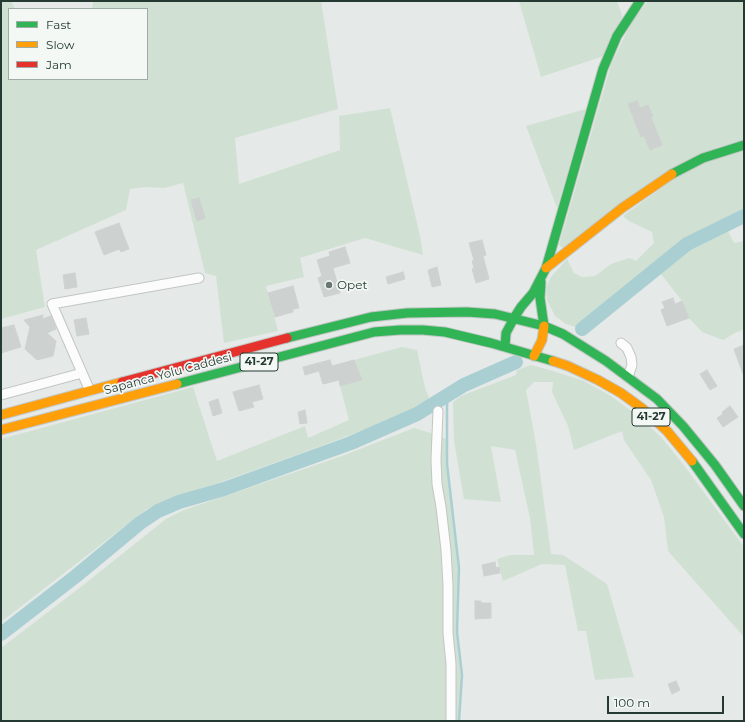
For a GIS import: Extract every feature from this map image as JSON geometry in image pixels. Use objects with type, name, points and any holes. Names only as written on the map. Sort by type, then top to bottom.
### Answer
[{"type":"main road","points":[[505,347],[506,333],[521,308],[534,294],[546,268],[610,50],[629,16],[640,1]]},
{"type":"main road","points":[[546,268],[622,208],[676,171],[703,158],[744,145]]},
{"type":"main road","points":[[534,356],[542,340],[544,326],[540,298],[542,278]]},
{"type":"main road","name":"Sapanca Yolu Caddesi","points":[[1,415],[305,333],[370,317],[467,312],[495,314],[544,326],[588,349],[657,399],[683,426],[715,465],[744,506]]},
{"type":"main road","name":"Sapanca Yolu Caddesi","points":[[1,430],[374,332],[400,330],[445,332],[505,347],[568,366],[621,393],[643,409],[667,431],[692,461],[744,534]]},
{"type":"street","points":[[90,391],[52,304],[199,278]]},
{"type":"street","points":[[621,343],[627,348],[631,357],[632,365],[628,377]]},
{"type":"street","points":[[1,395],[82,373]]},
{"type":"street","points":[[438,411],[436,459],[437,484],[446,550],[448,633],[451,664],[451,721]]},
{"type":"green space","points":[[1,1],[11,1],[14,8],[8,8],[8,80],[148,80],[148,8],[92,8],[93,1],[321,1],[338,109],[235,138],[239,184],[340,150],[339,116],[390,108],[420,236],[423,255],[365,238],[300,258],[304,277],[266,286],[278,331],[224,343],[216,276],[205,273],[183,183],[164,188],[145,187],[130,189],[126,210],[36,250],[45,307],[1,319]]},
{"type":"green space","points":[[519,1],[617,1],[623,18],[604,56],[541,77]]},
{"type":"green space","points":[[648,1],[744,1],[744,140],[718,147],[563,248],[559,245],[611,65],[631,23]]},
{"type":"green space","points":[[586,109],[557,208],[526,126]]},
{"type":"green space","points":[[744,150],[744,216],[725,225],[734,243],[744,241],[744,329],[723,340],[702,332],[689,318],[682,301],[657,269],[582,329],[566,324],[555,316],[547,300],[546,288],[551,277],[567,259],[574,273],[582,277],[595,276],[611,264],[629,258],[636,261],[654,243],[652,232],[629,221],[623,216],[690,167]]},
{"type":"green space","points":[[402,347],[417,350],[425,388],[430,400],[382,423],[179,496],[147,509],[1,622],[1,439],[193,387],[217,461],[305,426],[308,438],[349,420],[340,386],[361,380],[354,360]]},
{"type":"green space","points":[[531,365],[584,381],[611,396],[638,416],[662,438],[686,468],[744,547],[744,637],[668,551],[664,517],[651,480],[624,440],[622,431],[574,450],[568,426],[552,392],[553,382],[534,382],[526,390],[536,444],[551,554],[563,555],[607,584],[634,677],[595,680],[586,631],[578,631],[565,565],[542,564],[503,581],[497,559],[510,555],[534,555],[530,518],[515,450],[491,446],[501,502],[464,499],[454,441],[453,402],[461,396],[516,375],[517,370]]},
{"type":"green space","points":[[414,428],[446,439],[449,483],[459,568],[457,632],[462,675],[459,721],[1,721],[1,648],[166,519],[184,510],[342,456]]},
{"type":"building","points":[[637,101],[640,108],[648,105],[662,145],[650,150],[644,136],[641,137],[628,104]]},
{"type":"building","points":[[199,198],[205,218],[197,221],[191,200]]},
{"type":"building","points":[[119,223],[129,249],[121,252],[119,249],[104,255],[95,232]]},
{"type":"building","points":[[482,240],[486,255],[483,256],[489,279],[476,283],[472,269],[474,268],[472,261],[474,260],[469,243]]},
{"type":"building","points":[[345,247],[350,263],[333,268],[340,293],[324,297],[318,278],[322,276],[317,260],[330,256],[329,252]]},
{"type":"building","points":[[437,267],[441,285],[432,287],[428,270]]},
{"type":"building","points":[[403,272],[405,279],[388,284],[386,277]]},
{"type":"building","points":[[75,273],[77,287],[65,289],[63,275]]},
{"type":"building","points":[[293,286],[299,308],[293,309],[293,312],[275,317],[268,293]]},
{"type":"building","points":[[673,298],[675,304],[682,301],[689,318],[667,326],[661,310],[665,308],[662,302]]},
{"type":"building","points":[[43,315],[42,319],[51,316],[56,329],[47,333],[56,341],[53,356],[37,360],[25,349],[30,327],[24,320]]},
{"type":"building","points":[[86,318],[89,334],[77,336],[74,320]]},
{"type":"building","points":[[14,325],[21,347],[1,353],[1,328]]},
{"type":"building","points":[[744,345],[744,374],[743,374],[734,349]]},
{"type":"building","points":[[330,360],[332,366],[354,360],[362,380],[340,386],[339,380],[323,384],[319,371],[305,375],[303,367]]},
{"type":"building","points":[[707,370],[717,386],[710,390],[700,374]]},
{"type":"building","points":[[259,385],[263,399],[252,402],[254,407],[239,411],[233,392]]},
{"type":"building","points":[[218,399],[222,413],[213,416],[209,402]]},
{"type":"building","points":[[730,406],[738,417],[723,427],[717,418]]},
{"type":"building","points":[[305,410],[307,423],[300,424],[298,412]]},
{"type":"building","points":[[495,562],[496,568],[499,567],[500,573],[484,576],[482,565]]},
{"type":"building","points":[[475,601],[481,601],[481,603],[491,603],[491,618],[475,619]]},
{"type":"building","points":[[676,681],[680,690],[672,694],[668,684]]},
{"type":"waterway","points":[[582,329],[687,244],[744,216]]},
{"type":"waterway","points":[[1,634],[76,576],[140,523],[158,511],[179,502],[224,489],[351,443],[417,414],[464,385],[516,362]]},
{"type":"waterway","points":[[447,395],[447,464],[459,568],[457,632],[462,675],[459,721]]},
{"type":"traffic: fast","points":[[514,318],[533,293],[546,268],[603,69],[617,36],[640,1]]},
{"type":"traffic: fast","points":[[672,174],[703,158],[744,145]]},
{"type":"traffic: fast","points":[[541,282],[540,298],[544,326]]},
{"type":"traffic: fast","points":[[287,338],[371,317],[407,313],[467,312],[495,314],[544,326],[563,334],[606,361],[657,399],[683,426],[715,465],[744,506]]},
{"type":"traffic: fast","points":[[505,347],[506,333],[514,318]]},
{"type":"traffic: fast","points":[[177,384],[374,332],[400,330],[445,332],[491,343],[553,361]]},
{"type":"traffic: fast","points":[[692,461],[744,534]]},
{"type":"traffic: slow","points":[[546,268],[622,208],[672,174]]},
{"type":"traffic: slow","points":[[534,356],[542,340],[544,326]]},
{"type":"traffic: slow","points":[[553,361],[568,366],[598,380],[621,393],[643,409],[667,431],[692,461]]},
{"type":"traffic: slow","points":[[1,415],[122,382]]},
{"type":"traffic: slow","points":[[1,430],[177,384]]},
{"type":"traffic: jam","points":[[122,382],[287,338]]},
{"type":"place","name":"Opet","points":[[329,285]]}]
